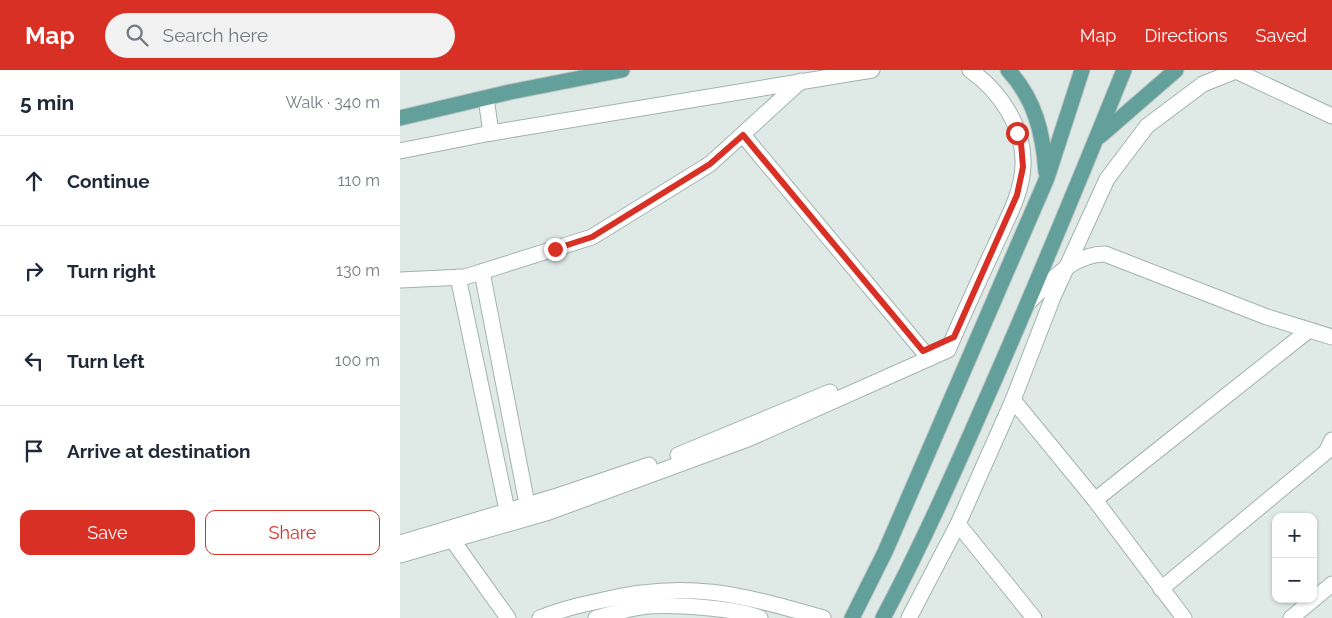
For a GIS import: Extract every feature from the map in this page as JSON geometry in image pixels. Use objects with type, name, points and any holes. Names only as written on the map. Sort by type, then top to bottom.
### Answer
[{"type":"main road","points":[[400,118],[622,70]]},
{"type":"main road","points":[[1008,70],[1032,102],[1044,138],[1047,178]]},
{"type":"main road","points":[[852,618],[885,552],[1047,178],[1082,70]]},
{"type":"main road","points":[[883,618],[920,549],[1028,303],[1124,70]]},
{"type":"main road","points":[[1096,139],[1176,70]]},
{"type":"street","points":[[400,151],[491,133],[872,70]]},
{"type":"street","points":[[400,555],[549,512],[748,439],[948,350],[1017,195],[1023,167],[1021,143],[1003,101],[984,80],[970,70]]},
{"type":"street","points":[[910,618],[958,524],[1013,400],[1067,266],[1107,179],[1147,126],[1203,84],[1237,71],[1332,116]]},
{"type":"street","points":[[400,280],[458,277],[482,272],[592,237],[710,164],[801,81]]},
{"type":"street","points":[[486,98],[491,133]]},
{"type":"street","points":[[743,135],[923,351]]},
{"type":"street","points":[[1028,303],[1067,266],[1090,254],[1105,254],[1267,317],[1332,337]]},
{"type":"street","points":[[482,272],[527,504]]},
{"type":"street","points":[[458,277],[507,510]]},
{"type":"street","points":[[1095,500],[1309,330]]},
{"type":"street","points":[[400,542],[670,458],[849,384],[954,337]]},
{"type":"street","points":[[1013,400],[1095,500],[1184,618]]},
{"type":"street","points":[[1161,589],[1330,449]]},
{"type":"street","points":[[958,524],[1034,618]]},
{"type":"street","points":[[453,540],[508,618]]},
{"type":"street","points":[[1291,618],[1332,584]]},
{"type":"street","points":[[540,618],[557,611],[630,593],[684,589],[760,600],[823,618]]},
{"type":"street","points":[[596,618],[642,607],[707,608],[751,614],[760,618]]},
{"type":"route","points":[[555,249],[592,237],[710,164],[743,135],[790,189],[923,351],[954,337],[1001,233],[1017,195],[1023,167],[1021,143],[1017,133]]}]
